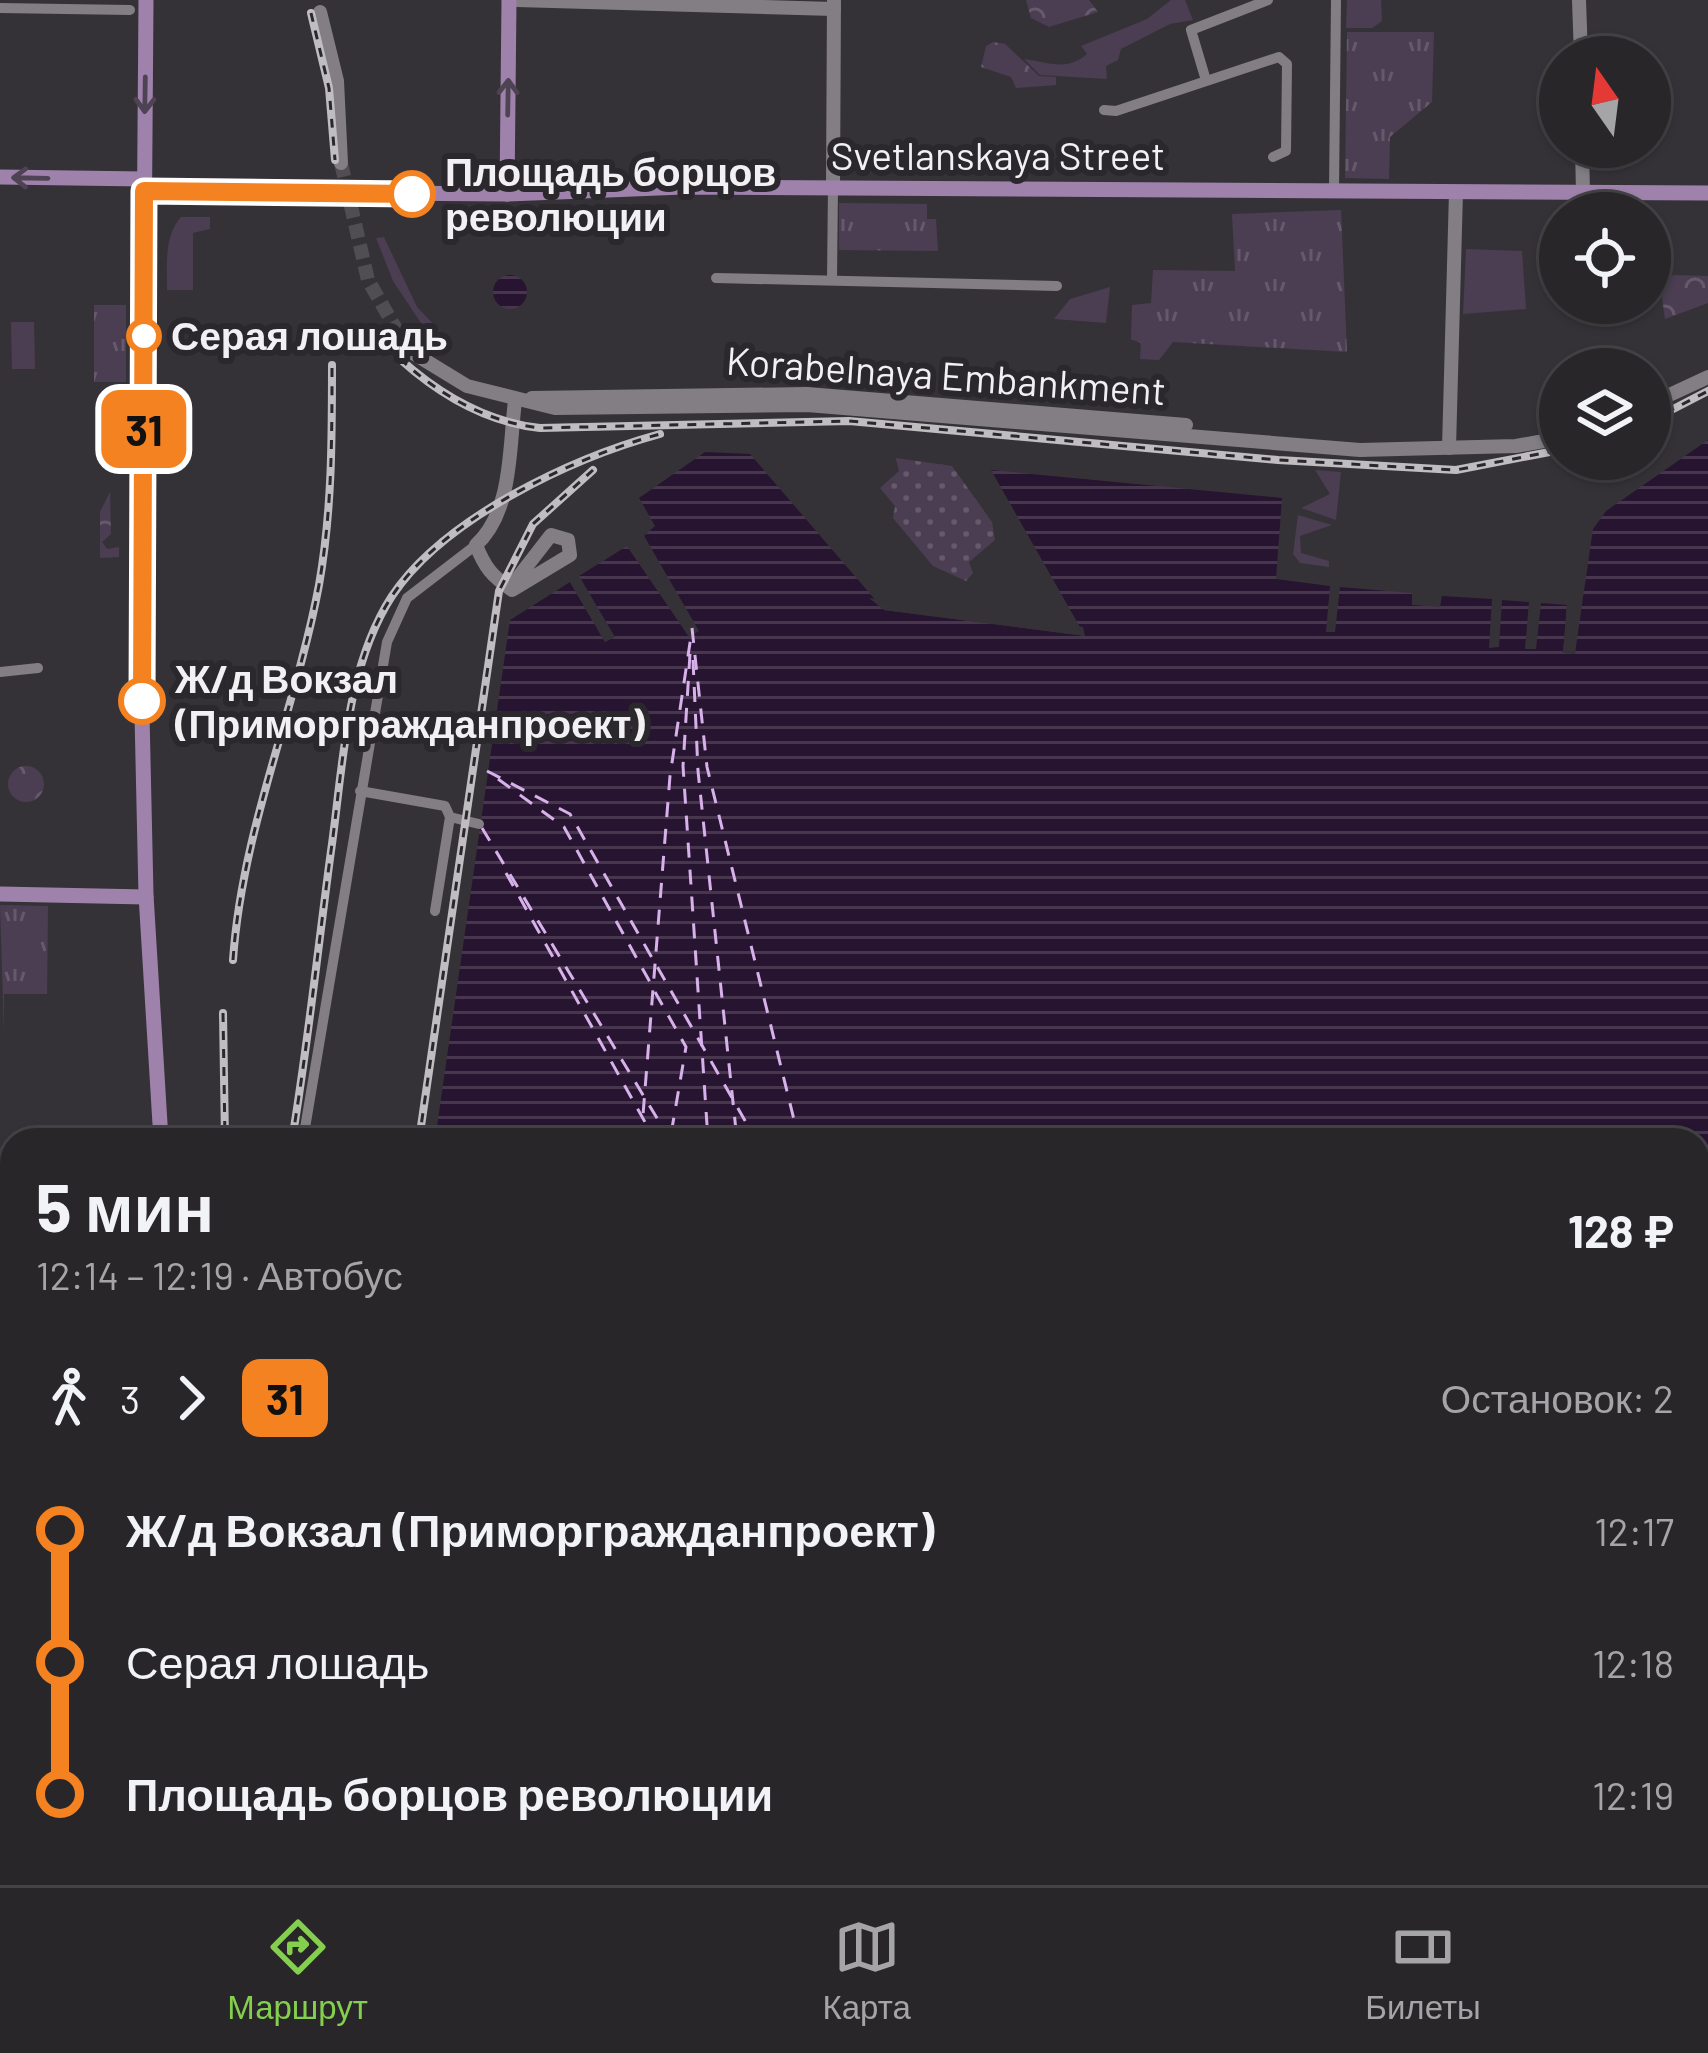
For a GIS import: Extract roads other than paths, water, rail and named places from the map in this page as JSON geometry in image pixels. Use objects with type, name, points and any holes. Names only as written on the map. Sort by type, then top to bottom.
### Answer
[{"type":"main road","points":[[146,0],[146,897],[160,1128]]},
{"type":"main road","points":[[507,194],[513,0],[834,4],[833,187]]},
{"type":"main road","points":[[1579,0],[1580,36]]},
{"type":"main road","points":[[320,12],[337,81],[341,163]]},
{"type":"main road","name":"Svetlanskaya Street","points":[[0,177],[507,194],[833,187],[1539,193]]},
{"type":"main road","points":[[1449,448],[1456,192]]},
{"type":"main road","name":"Svetlanskaya Street","points":[[1671,194],[1708,194]]},
{"type":"main road","name":"Korabelnaya Embankment","points":[[408,350],[453,381],[554,408],[806,405],[1372,447],[1449,448],[1539,440]]},
{"type":"main road","points":[[1671,394],[1708,377]]},
{"type":"main road","points":[[504,584],[516,580],[551,535],[568,540],[570,556],[522,587],[504,584],[486,569],[476,544],[493,526],[502,504],[515,400]]},
{"type":"main road","points":[[0,894],[146,897]]},
{"type":"street","points":[[1205,77],[1192,29],[1268,0]]},
{"type":"street","points":[[1334,190],[1336,0]]},
{"type":"street","points":[[0,8],[130,10]]},
{"type":"street","points":[[1104,110],[1116,111],[1269,56],[1283,58],[1286,151],[1273,157]]},
{"type":"street","points":[[832,280],[833,187]]},
{"type":"street","points":[[716,278],[1057,286]]},
{"type":"street","points":[[305,1128],[360,791],[397,614],[414,591],[476,544]]},
{"type":"street","points":[[0,672],[38,668]]},
{"type":"street","points":[[360,791],[445,806],[450,817],[435,911]]},
{"type":"street","points":[[450,817],[479,824]]},
{"type":"tunnel","points":[[341,163],[368,280],[408,350]]},
{"type":"railway","points":[[311,13],[329,88],[335,160]]},
{"type":"railway","points":[[400,359],[465,405],[501,420],[540,428],[849,421],[1278,460],[1456,470],[1539,454]]},
{"type":"railway","points":[[233,960],[247,864],[319,585],[329,503],[332,365]]},
{"type":"railway","points":[[1671,410],[1708,391]]},
{"type":"railway","points":[[294,1128],[348,720],[376,624],[415,568],[476,517],[550,475],[660,434]]},
{"type":"railway","points":[[421,1128],[499,591],[533,524],[593,470]]},
{"type":"railway","points":[[223,1013],[225,1128]]},
{"type":"place","name":"Площадь борцов революции","points":[[412,194]]},
{"type":"place","name":"Серая лошадь","points":[[144,336]]},
{"type":"place","name":"Ж/д Вокзал (Приморгражданпроект)","points":[[142,701]]}]
